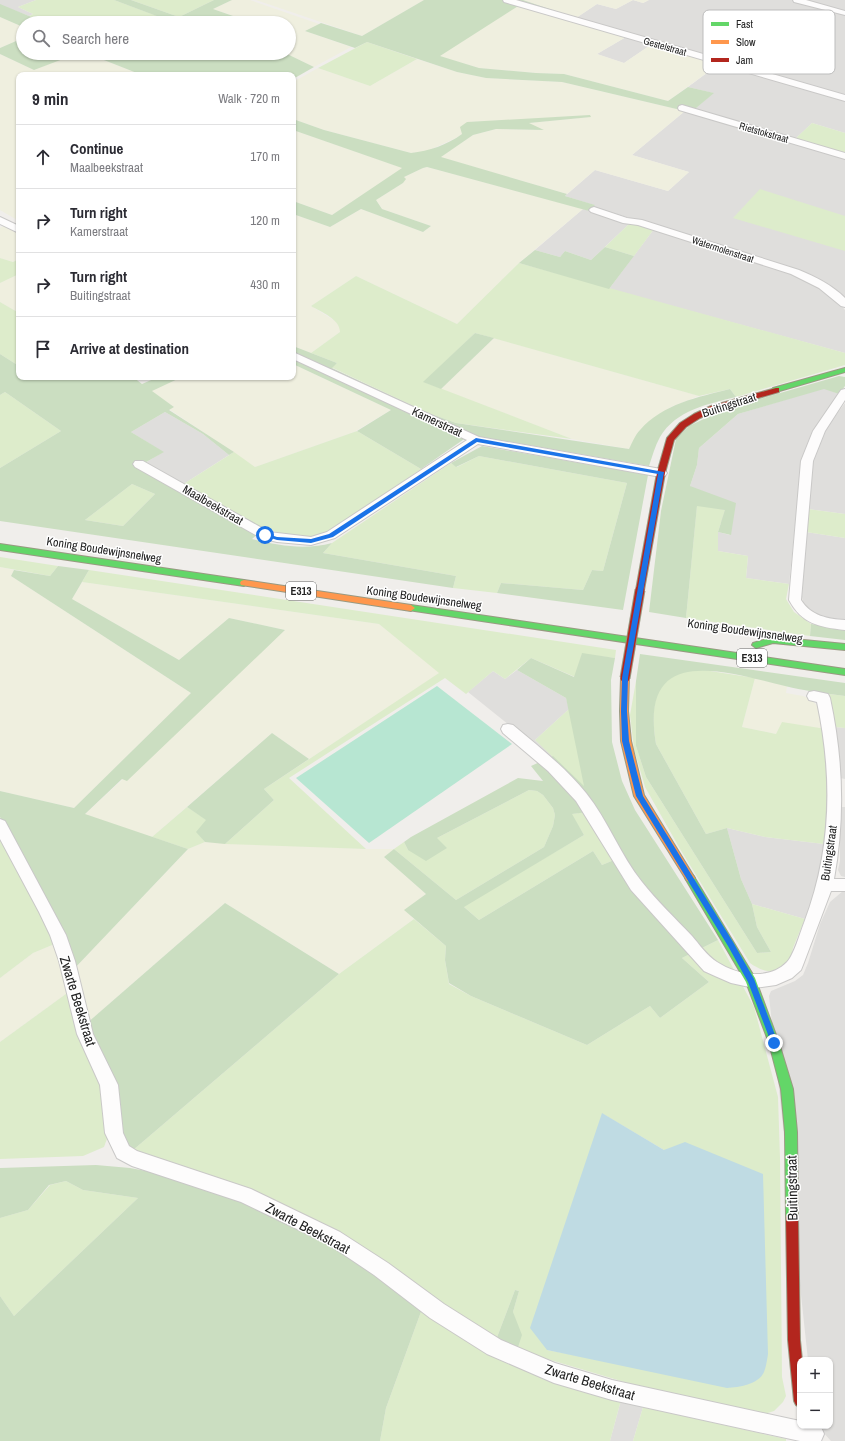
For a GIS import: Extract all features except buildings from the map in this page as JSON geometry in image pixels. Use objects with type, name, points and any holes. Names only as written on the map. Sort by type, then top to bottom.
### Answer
[{"type":"main road","name":"Buitingstraat","points":[[799,1393],[794,1340],[791,1132],[787,1089],[774,1043],[752,981],[639,796],[626,741],[624,711],[625,678],[661,472],[670,440],[682,425],[714,408],[845,370]]},
{"type":"main road","name":"Koning Boudewijnsnelweg","points":[[0,547],[845,672]]},
{"type":"main road","points":[[626,626],[640,628]]},
{"type":"main road","name":"Koning Boudewijnsnelweg","points":[[816,654],[753,644],[773,640],[845,647]]},
{"type":"street","name":"Gestelstraat","points":[[507,0],[703,57]]},
{"type":"street","points":[[797,0],[834,10]]},
{"type":"street","points":[[835,10],[845,13]]},
{"type":"street","name":"Gestelstraat","points":[[762,74],[845,98]]},
{"type":"street","name":"Rietstokstraat","points":[[682,108],[845,156]]},
{"type":"street","name":"Watermolenstraat","points":[[594,210],[626,221],[639,222],[795,272],[810,278],[830,290],[845,304]]},
{"type":"street","points":[[0,220],[16,228]]},
{"type":"street","name":"Kamerstraat","points":[[296,355],[476,440],[661,472]]},
{"type":"street","points":[[845,392],[819,431],[807,462],[794,600],[798,608],[817,621],[845,625]]},
{"type":"street","name":"Maalbeekstraat","points":[[139,464],[265,535],[277,538],[311,541],[331,535],[476,440]]},
{"type":"street","name":"Buitingstraat","points":[[752,981],[770,980],[787,974],[795,965],[825,885],[832,850],[835,763],[824,698],[814,696]]},
{"type":"street","points":[[508,729],[552,767],[581,797],[636,886],[710,966],[725,975],[752,981]]},
{"type":"street","name":"Zwarte Beekstraat","points":[[0,825],[58,935],[67,961],[85,1034],[109,1085],[114,1133],[123,1152],[132,1158],[245,1195],[334,1238],[381,1269],[437,1311],[494,1347],[554,1373],[612,1390],[815,1434]]},
{"type":"street","points":[[825,885],[845,885]]},
{"type":"shaded area","points":[[0,0],[36,0],[18,7],[33,14],[29,16],[0,5]]},
{"type":"shaded area","points":[[633,0],[643,3],[649,0],[792,0],[830,10],[703,10],[703,55],[576,18],[597,4],[616,9]]},
{"type":"shaded area","points":[[802,0],[845,0],[845,12]]},
{"type":"shaded area","points":[[835,11],[845,14],[845,96],[769,74],[835,74]]},
{"type":"shaded area","points":[[626,37],[652,44],[624,63],[597,54]]},
{"type":"shaded area","points":[[706,74],[754,74],[845,100],[845,133],[812,123],[795,139],[695,109],[713,93],[688,87]]},
{"type":"shaded area","points":[[685,111],[845,158],[845,299],[829,286],[676,232],[594,207],[594,205],[565,196],[595,170],[668,191],[689,172],[632,155]]},
{"type":"shaded area","points":[[583,209],[630,223],[591,260],[565,251],[560,257],[535,250]]},
{"type":"shaded area","points":[[654,229],[803,278],[835,298],[845,310],[845,353],[609,289]]},
{"type":"shaded area","points":[[824,388],[839,394],[813,432],[802,457],[789,584],[746,578],[748,556],[718,551],[718,532],[730,535],[690,486],[697,465],[699,448],[738,414]]},
{"type":"shaded area","points":[[845,403],[845,514],[808,509],[811,465],[825,430]]},
{"type":"shaded area","points":[[165,412],[203,434],[229,455],[182,485],[145,463],[163,452],[131,432]]},
{"type":"shaded area","points":[[806,532],[845,538],[845,620],[826,618],[814,614],[803,602],[802,597]]},
{"type":"shaded area","points":[[517,670],[566,698],[569,709],[535,740],[553,756],[549,757],[468,692],[493,671],[505,679]]},
{"type":"shaded area","points":[[835,727],[845,728],[845,779],[840,778]]},
{"type":"shaded area","points":[[839,807],[845,807],[845,877],[841,876],[838,870],[840,861]]},
{"type":"shaded area","points":[[727,828],[765,837],[824,844],[818,883],[805,919],[752,904],[741,879]]},
{"type":"shaded area","points":[[845,891],[845,1441],[831,1441],[822,1429],[833,1429],[833,1357],[808,1357],[769,996],[771,991],[795,981],[803,975],[820,924],[830,902]]},
{"type":"shaded area","points":[[621,1400],[643,1407],[633,1441],[610,1441]]},
{"type":"green space","points":[[36,0],[114,0],[157,16],[29,16],[33,14],[18,7]]},
{"type":"green space","points":[[114,0],[131,0],[176,16],[157,16]]},
{"type":"green space","points":[[131,0],[214,0],[181,16],[176,16]]},
{"type":"green space","points":[[214,0],[232,0],[213,9],[233,16],[181,16]]},
{"type":"green space","points":[[232,0],[250,0],[296,16],[233,16],[213,9]]},
{"type":"green space","points":[[256,0],[424,0],[362,36]]},
{"type":"green space","points":[[424,0],[523,0],[564,14],[562,15],[523,3],[440,56],[479,68],[564,74],[668,101],[688,87],[714,93],[695,109],[689,107],[685,111],[562,82],[486,78],[457,72],[367,42],[355,48],[305,31],[321,23],[362,36]]},
{"type":"green space","points":[[523,0],[633,0],[616,9],[597,4],[576,18]]},
{"type":"green space","points":[[633,0],[649,0],[643,3]]},
{"type":"green space","points":[[0,4],[29,16],[16,16],[16,24],[0,17]]},
{"type":"green space","points":[[519,5],[626,37],[597,54],[624,63],[652,44],[703,59],[703,74],[705,74],[668,101],[564,74],[479,68],[439,56]]},
{"type":"green space","points":[[296,16],[319,24],[305,31],[351,47],[314,67],[296,58]]},
{"type":"green space","points":[[0,17],[16,24],[16,41],[0,48]]},
{"type":"green space","points":[[16,41],[16,60],[60,60],[34,70],[0,54],[0,48]]},
{"type":"green space","points":[[367,42],[417,59],[370,86],[318,68]]},
{"type":"green space","points":[[0,54],[34,70],[58,60],[104,60],[134,72],[16,72],[16,219],[0,210]]},
{"type":"green space","points":[[296,58],[314,67],[296,77],[296,72],[134,72],[104,60],[296,60]]},
{"type":"green space","points":[[417,59],[457,72],[486,78],[562,82],[685,111],[632,155],[689,172],[668,191],[595,170],[567,194],[440,157],[473,135],[496,129],[543,130],[528,123],[590,117],[467,122],[462,134],[456,138],[425,152],[411,153],[324,130],[296,120],[296,80],[318,68],[370,86]]},
{"type":"green space","points":[[590,115],[591,117],[529,123],[544,130],[496,129],[473,135],[441,157],[567,194],[565,196],[595,205],[589,211],[427,167],[404,177],[406,179],[403,183],[376,200],[382,209],[431,226],[423,232],[361,209],[330,227],[296,215],[296,202],[332,215],[402,168],[296,131],[296,120],[324,130],[411,153],[431,149],[450,141],[462,134],[460,127],[467,122]]},
{"type":"green space","points":[[812,123],[845,133],[845,154],[795,139]]},
{"type":"green space","points":[[296,131],[403,168],[332,215],[296,202]]},
{"type":"green space","points":[[427,167],[583,209],[519,263],[457,324],[356,276],[311,306],[335,321],[340,327],[340,332],[311,353],[296,347],[296,215],[330,227],[361,209],[423,232],[431,226],[382,209],[376,200],[403,183],[404,177]]},
{"type":"green space","points":[[760,189],[845,216],[845,251],[733,218]]},
{"type":"green space","points":[[630,223],[654,229],[634,256],[605,247]]},
{"type":"green space","points":[[5,225],[16,231],[16,260],[13,262],[0,258],[0,228]]},
{"type":"green space","points":[[605,247],[634,256],[609,289],[519,263],[535,250],[560,257],[565,251],[591,260]]},
{"type":"green space","points":[[0,258],[13,262],[16,260],[16,275],[0,283]]},
{"type":"green space","points":[[519,263],[845,353],[845,365],[736,397],[730,389],[699,396],[475,333],[424,382],[572,439],[456,423],[426,412],[331,367],[337,363],[311,353],[340,332],[337,323],[325,313],[311,306],[356,276],[457,324]]},
{"type":"green space","points":[[16,275],[16,311],[0,302],[0,283]]},
{"type":"green space","points":[[0,302],[16,311],[16,364],[0,354]]},
{"type":"green space","points":[[475,333],[494,338],[441,389],[423,382]]},
{"type":"green space","points":[[494,338],[699,396],[673,406],[658,415],[639,431],[629,449],[572,439],[441,389]]},
{"type":"green space","points":[[296,347],[337,363],[332,368],[426,412],[456,423],[629,449],[640,430],[649,421],[670,408],[694,399],[730,389],[736,397],[704,406],[684,414],[675,420],[660,437],[649,466],[470,435],[421,469],[357,431],[391,410],[296,365]]},
{"type":"green space","points":[[0,354],[16,364],[16,380],[137,380],[142,384],[151,380],[176,380],[152,391],[174,407],[169,410],[234,452],[229,455],[203,434],[165,412],[131,432],[164,452],[141,465],[265,528],[252,539],[272,544],[302,547],[332,543],[323,553],[456,576],[453,588],[0,521],[0,468],[61,431],[5,392],[0,395]],"holes":[[[132,484],[155,494],[123,526],[85,520]]]},
{"type":"green space","points":[[296,365],[391,410],[354,432],[255,467],[169,409],[174,407],[151,391],[175,380],[296,380]]},
{"type":"green space","points":[[839,376],[845,377],[845,386],[839,394],[824,389],[738,414],[699,448],[697,465],[690,486],[736,503],[731,535],[718,532],[725,510],[697,506],[686,618],[649,612],[661,511],[676,439],[689,426],[725,409]]},
{"type":"green space","points":[[5,392],[61,431],[0,468],[0,395]]},
{"type":"green space","points":[[357,431],[421,469],[353,516],[320,535],[301,537],[284,534],[266,528],[229,511],[182,485],[234,452],[255,467]]},
{"type":"green space","points":[[482,446],[648,475],[623,610],[497,593],[501,583],[583,590],[592,570],[603,571],[627,483],[479,456],[456,467],[451,463]]},
{"type":"green space","points":[[479,456],[627,483],[603,571],[592,570],[583,590],[501,583],[497,593],[453,588],[456,576],[323,553],[332,543],[451,463],[457,467]]},
{"type":"green space","points":[[132,484],[155,494],[123,526],[85,520]]},
{"type":"green space","points":[[697,505],[725,510],[718,532],[718,551],[748,556],[746,578],[789,584],[786,599],[794,612],[811,624],[810,636],[686,618]]},
{"type":"green space","points":[[808,509],[845,514],[845,538],[806,532]]},
{"type":"green space","points":[[0,557],[58,566],[50,576],[0,567]]},
{"type":"green space","points":[[58,566],[89,570],[72,599],[179,660],[229,618],[285,630],[127,781],[122,779],[85,814],[188,849],[73,970],[50,908],[0,817],[0,791],[74,808],[191,693],[11,576],[14,570],[50,576]]},
{"type":"green space","points":[[0,567],[14,570],[11,576],[191,693],[74,808],[0,791]]},
{"type":"green space","points":[[89,570],[616,650],[615,658],[582,654],[575,677],[531,658],[505,679],[493,671],[466,694],[445,678],[289,778],[366,849],[225,844],[274,800],[264,789],[439,673],[379,624],[82,582]]},
{"type":"green space","points":[[82,582],[379,624],[440,673],[309,759],[272,733],[152,837],[84,815],[285,630],[229,618],[179,660],[72,599]]},
{"type":"green space","points":[[811,624],[845,629],[845,640],[810,636]]},
{"type":"green space","points":[[582,653],[615,658],[611,680],[612,742],[622,781],[635,810],[718,940],[682,958],[709,982],[660,1018],[650,1006],[587,1045],[471,996],[449,983],[445,960],[446,946],[404,910],[426,894],[384,857],[394,849],[456,900],[544,847],[553,826],[555,815],[553,808],[543,795],[537,791],[529,790],[437,838],[447,848],[426,861],[408,850],[404,842],[518,778],[543,781],[531,766],[553,756],[584,786],[566,698],[517,670],[531,658],[574,677]],"holes":[[[596,811],[614,860],[602,865],[593,851],[479,920],[464,907],[584,835],[572,814]]]},
{"type":"green space","points":[[640,654],[845,683],[845,696],[800,689],[712,671],[691,672],[673,677],[660,690],[654,712],[656,744],[706,834],[727,828],[741,879],[752,904],[757,927],[771,952],[757,953],[646,777],[636,746],[636,681]]},
{"type":"green space","points":[[697,669],[755,678],[742,727],[776,734],[782,722],[826,729],[829,784],[824,844],[765,837],[727,828],[706,834],[656,744],[654,725],[655,705],[661,687],[667,680],[675,675]]},
{"type":"green space","points":[[755,678],[787,686],[786,693],[811,699],[821,710],[826,729],[776,734],[742,727]]},
{"type":"green space","points":[[636,681],[636,746],[646,777],[757,953],[771,952],[757,927],[752,904],[805,919],[793,948],[789,963],[785,968],[775,972],[770,972],[750,963],[680,849],[645,787],[634,749],[630,715]]},
{"type":"green space","points":[[437,686],[512,744],[369,843],[296,778]]},
{"type":"green space","points":[[829,694],[845,696],[845,728],[835,727]]},
{"type":"green space","points":[[569,709],[585,786],[584,787],[535,740]]},
{"type":"green space","points":[[272,733],[309,759],[264,789],[274,800],[225,844],[205,842],[196,832],[206,820],[187,807]]},
{"type":"green space","points":[[529,790],[537,791],[543,795],[553,808],[555,815],[553,826],[544,847],[456,900],[394,849],[404,842],[408,850],[437,838]]},
{"type":"green space","points":[[187,807],[207,820],[197,832],[205,842],[188,849],[152,837]]},
{"type":"green space","points":[[586,812],[614,860],[602,865],[593,851],[479,920],[463,906],[584,835],[571,814]]},
{"type":"green space","points":[[0,832],[57,943],[33,953],[0,978]]},
{"type":"green space","points":[[205,842],[394,849],[384,857],[426,894],[405,910],[414,919],[339,974],[225,903],[86,1024],[73,970],[188,849]]},
{"type":"green space","points":[[225,903],[339,974],[132,1151],[122,1141],[86,1024]]},
{"type":"green space","points":[[414,919],[446,946],[445,960],[449,984],[471,996],[587,1045],[650,1006],[660,1018],[709,982],[682,958],[718,940],[754,1007],[778,1097],[782,1377],[786,1396],[783,1402],[774,1411],[761,1415],[705,1406],[517,1350],[513,1312],[519,1291],[515,1290],[496,1340],[376,1257],[132,1151],[339,974]],"holes":[[[603,1114],[664,1150],[601,1360],[547,1350]]]},
{"type":"green space","points":[[57,943],[70,991],[0,1042],[0,978],[33,953]]},
{"type":"green space","points":[[70,991],[99,1074],[108,1136],[104,1147],[83,1156],[0,1159],[0,1042]]},
{"type":"green space","points":[[96,1165],[130,1168],[163,1174],[282,1219],[350,1257],[422,1309],[386,1408],[380,1441],[0,1441],[0,1296],[14,1316],[138,1198],[83,1190],[66,1181],[49,1185],[28,1210],[0,1218],[0,1168]]},
{"type":"green space","points":[[66,1181],[83,1190],[138,1198],[14,1316],[0,1296],[0,1218],[28,1210],[50,1185]]},
{"type":"green space","points":[[515,1290],[519,1291],[513,1312],[522,1335],[517,1350],[496,1340]]},
{"type":"green space","points":[[422,1309],[621,1400],[610,1441],[380,1441],[386,1408]]},
{"type":"green space","points":[[643,1407],[786,1439],[786,1441],[633,1441]]},
{"type":"water","points":[[602,1113],[664,1150],[685,1142],[763,1174],[768,1354],[764,1372],[753,1383],[727,1388],[547,1350],[530,1328]]},
{"type":"traffic: fast","points":[[776,390],[845,370]]},
{"type":"traffic: fast","points":[[0,547],[244,583]]},
{"type":"traffic: fast","points":[[411,608],[845,672]]},
{"type":"traffic: fast","points":[[756,645],[773,640],[845,647]]},
{"type":"traffic: fast","points":[[690,878],[751,981],[774,1043],[787,1089],[791,1132],[792,1217]]},
{"type":"traffic: slow","points":[[244,583],[411,608]]},
{"type":"traffic: slow","points":[[625,678],[624,711],[626,741],[639,796],[690,878]]},
{"type":"traffic: jam","points":[[640,590],[661,473],[670,440],[683,425],[697,416],[714,408],[776,390]]},
{"type":"traffic: jam","points":[[625,678],[640,590]]},
{"type":"traffic: jam","points":[[792,1217],[794,1340],[799,1393]]},
{"type":"route","points":[[265,535],[277,538],[311,541],[331,535],[476,440],[661,472],[625,678],[624,711],[626,741],[639,796],[752,981],[774,1043]]}]
